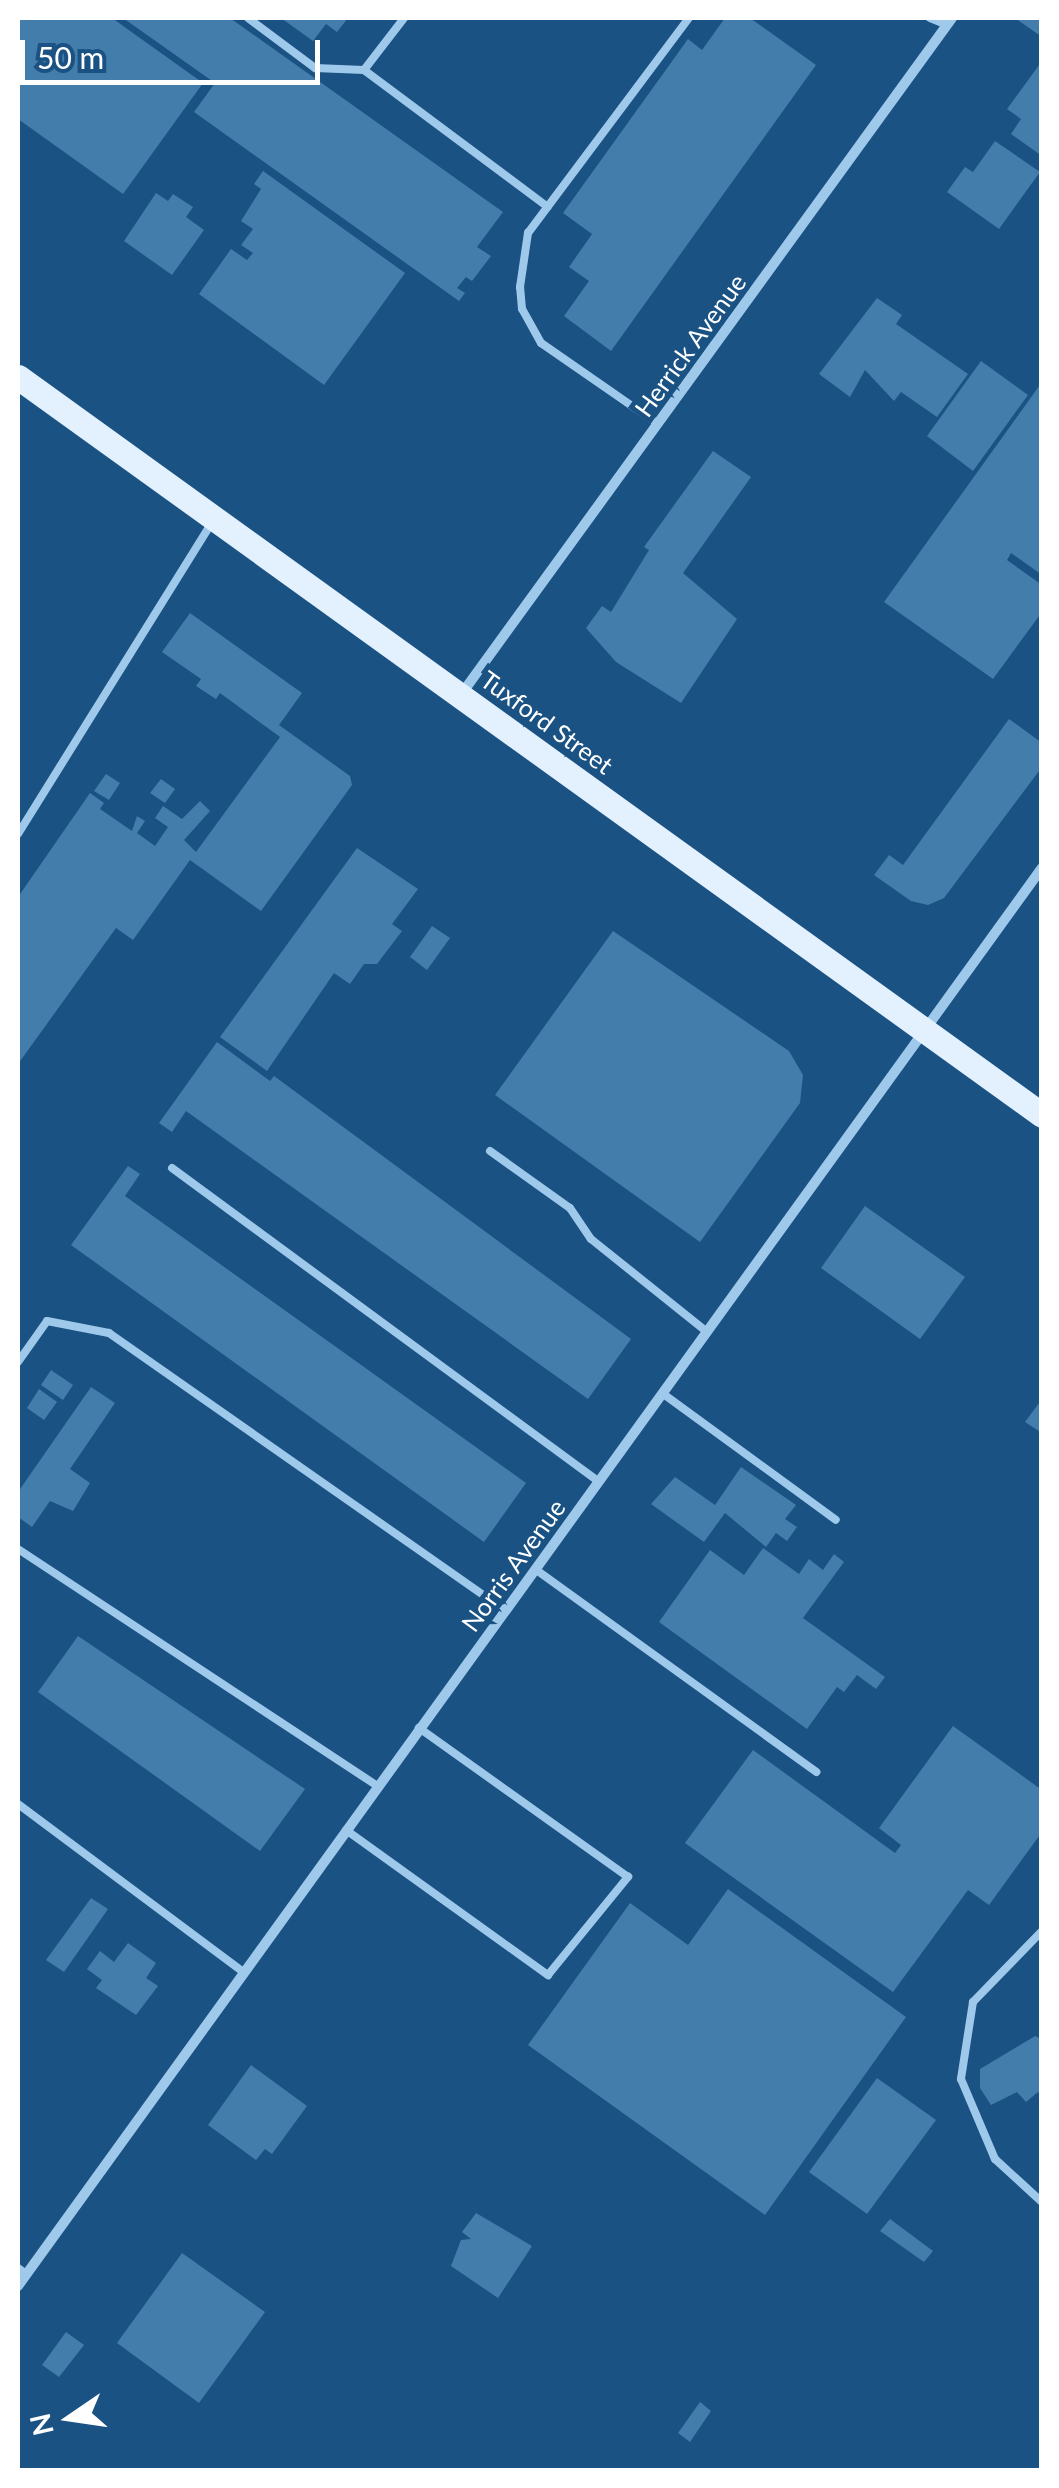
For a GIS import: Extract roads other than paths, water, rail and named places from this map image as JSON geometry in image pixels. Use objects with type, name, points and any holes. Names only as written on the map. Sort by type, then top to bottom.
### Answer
[{"type":"main road","name":"Tuxford Street","points":[[18,378],[1042,1116]]},
{"type":"street","name":"Herrick Avenue","points":[[460,696],[949,21]]},
{"type":"street","name":"Norris Avenue","points":[[18,2286],[22,2270],[244,1972],[1042,868]]},
{"type":"lane","points":[[248,18],[315,68],[364,70],[548,207]]},
{"type":"lane","points":[[364,70],[404,18]]},
{"type":"lane","points":[[658,424],[541,343],[522,310],[520,287],[528,234],[689,18]]},
{"type":"lane","points":[[930,18],[949,21]]},
{"type":"lane","points":[[18,834],[214,519]]},
{"type":"lane","points":[[490,1151],[570,1208],[590,1239],[707,1332]]},
{"type":"lane","points":[[172,1168],[598,1481]]},
{"type":"lane","points":[[18,1362],[47,1320],[109,1333],[505,1610]]},
{"type":"lane","points":[[662,1393],[836,1520]]},
{"type":"lane","points":[[18,1549],[378,1786]]},
{"type":"lane","points":[[535,1569],[816,1772]]},
{"type":"lane","points":[[346,1830],[548,1976],[628,1877],[420,1728]]},
{"type":"lane","points":[[18,1804],[244,1972]]},
{"type":"lane","points":[[1042,1931],[973,2002],[961,2079],[995,2159],[1042,2202]]}]
